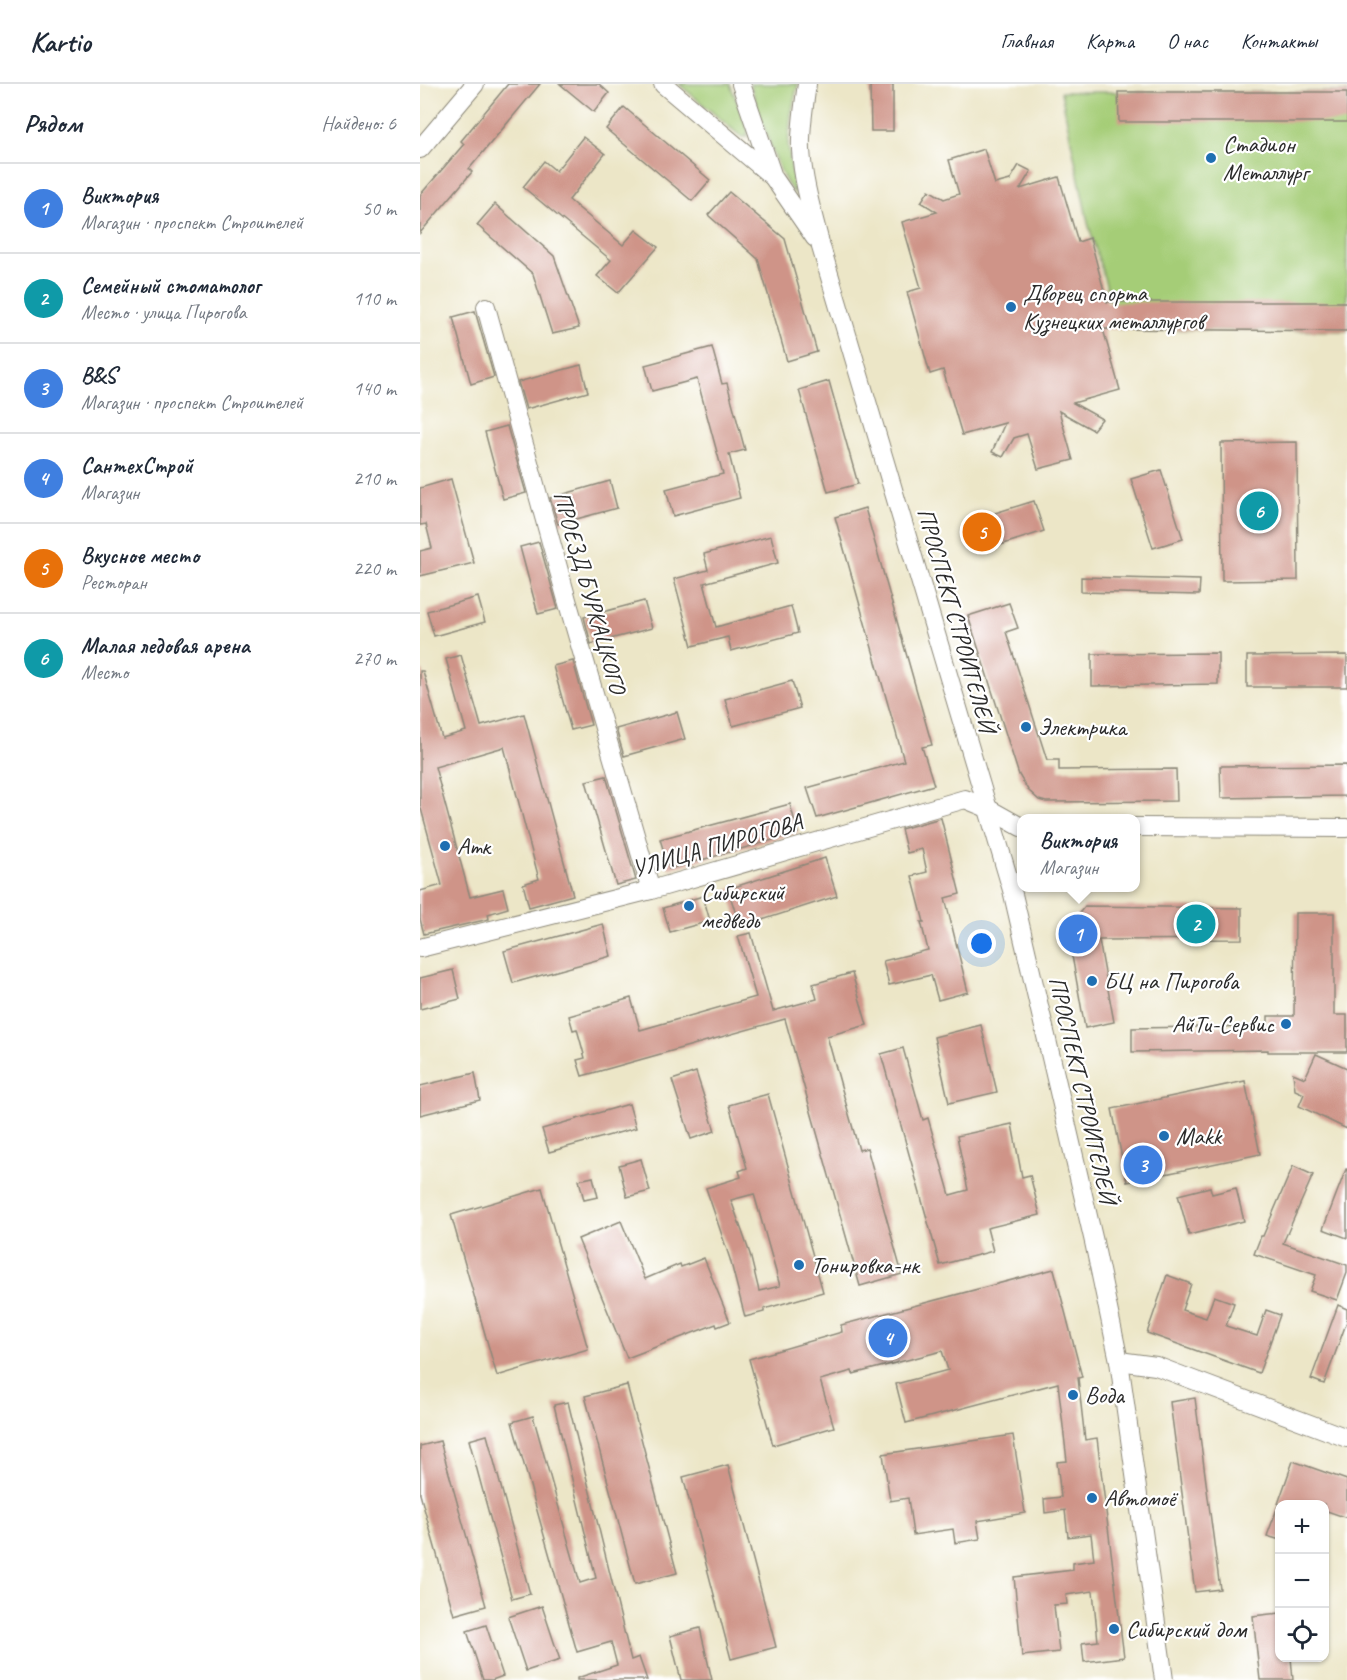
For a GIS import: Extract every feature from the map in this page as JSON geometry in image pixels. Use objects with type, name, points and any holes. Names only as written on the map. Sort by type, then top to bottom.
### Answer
[{"type":"street","points":[[420,149],[475,84]]},
{"type":"street","points":[[663,84],[773,177]]},
{"type":"street","points":[[741,84],[773,177],[820,247]]},
{"type":"street","points":[[807,84],[802,115],[801,148],[804,178],[820,247]]},
{"type":"street","name":"ПРОСПЕКТ СТРОИТЕЛЕЙ","points":[[820,247],[1012,890],[1094,1242],[1119,1361],[1164,1680]]},
{"type":"street","name":"ПРОЕЗД БУРКАЦКОГО","points":[[486,306],[567,600],[651,890]]},
{"type":"street","name":"УЛИЦА ПИРОГОВА","points":[[420,948],[651,890],[965,799],[1017,825]]},
{"type":"street","points":[[1140,827],[1347,828]]},
{"type":"street","points":[[1119,1361],[1156,1366],[1347,1438]]},
{"type":"green space","points":[[679,84],[730,84],[748,130],[747,137],[738,134]]},
{"type":"green space","points":[[750,84],[798,84],[791,114],[788,145],[795,193],[782,174]]},
{"type":"green space","name":"Стадион Металлург","points":[[1061,92],[1347,92],[1347,331],[1119,329],[1088,223]]},
{"type":"building","points":[[508,84],[540,84],[469,169],[472,172],[420,233],[420,195],[464,144],[461,141]]},
{"type":"building","points":[[560,84],[599,84],[609,93],[594,112]]},
{"type":"building","points":[[870,84],[893,84],[893,131],[871,131]]},
{"type":"building","points":[[1118,92],[1347,92],[1347,122],[1119,122]]},
{"type":"building","points":[[624,107],[710,180],[692,201],[606,129]]},
{"type":"building","points":[[583,137],[605,154],[569,200],[623,245],[636,230],[658,247],[618,293],[597,276],[611,260],[523,187],[544,161],[556,171]]},
{"type":"building","name":"Дворец спорта Кузнецких металлургов","points":[[984,149],[995,184],[1010,180],[1019,165],[1031,171],[1020,189],[1059,177],[1078,242],[1090,238],[1107,302],[1347,302],[1347,331],[1103,329],[1120,390],[1073,403],[1102,419],[1093,430],[1059,411],[1073,460],[1038,469],[1027,434],[1014,438],[1003,457],[992,452],[1005,423],[962,435],[943,370],[930,374],[907,292],[921,288],[902,222],[937,212],[921,202],[929,190],[944,199],[959,194],[949,160]]},
{"type":"building","points":[[729,192],[785,239],[817,352],[787,361],[758,259],[708,215]]},
{"type":"building","points":[[495,204],[554,256],[579,328],[552,334],[533,274],[477,225]]},
{"type":"building","points":[[475,311],[494,377],[471,384],[453,317]]},
{"type":"building","points":[[712,347],[722,384],[727,383],[745,450],[729,454],[740,498],[673,516],[666,489],[723,474],[697,379],[652,391],[645,365]]},
{"type":"building","points":[[581,365],[588,392],[526,409],[518,382]]},
{"type":"building","points":[[829,381],[858,484],[828,492],[799,390]]},
{"type":"building","points":[[507,426],[526,493],[503,499],[485,432]]},
{"type":"building","points":[[1297,442],[1298,580],[1222,581],[1221,443]]},
{"type":"building","points":[[1161,470],[1183,539],[1153,548],[1131,479]]},
{"type":"building","points":[[451,479],[474,563],[420,576],[420,551],[432,548],[426,524],[420,525],[420,488]]},
{"type":"building","points":[[610,481],[617,508],[558,524],[550,498]]},
{"type":"building","points":[[1034,501],[1044,531],[979,552],[969,521]]},
{"type":"building","points":[[865,508],[932,745],[922,747],[934,785],[817,818],[807,788],[904,761],[835,517]]},
{"type":"building","points":[[771,536],[778,563],[704,583],[716,627],[791,606],[798,633],[731,651],[728,637],[692,646],[674,579],[708,570],[704,554]]},
{"type":"building","points":[[539,542],[558,609],[538,614],[520,547]]},
{"type":"building","points":[[1081,577],[1200,580],[1199,595],[1081,592]]},
{"type":"building","points":[[478,597],[485,622],[434,636],[427,611]]},
{"type":"building","points":[[644,601],[652,628],[591,644],[584,617]]},
{"type":"building","points":[[1009,603],[1018,628],[1006,632],[1047,760],[1059,760],[1059,770],[1176,769],[1177,801],[1046,802],[1039,800],[1028,790],[1019,775],[968,616]]},
{"type":"building","points":[[1218,653],[1218,684],[1092,686],[1092,654]]},
{"type":"building","points":[[461,655],[481,726],[524,714],[573,895],[529,907],[523,884],[539,879],[504,747],[435,767],[470,897],[503,889],[508,908],[488,914],[489,919],[424,934],[420,919],[420,891],[442,885],[420,805],[420,671],[423,671],[442,738],[466,731],[446,659]]},
{"type":"building","points":[[1347,655],[1347,687],[1247,687],[1247,656]]},
{"type":"building","points":[[573,661],[591,725],[571,730],[553,666]]},
{"type":"building","points":[[792,681],[800,708],[733,726],[725,699]]},
{"type":"building","points":[[677,712],[685,739],[624,756],[616,729]]},
{"type":"building","points":[[1347,765],[1347,796],[1221,798],[1220,766]]},
{"type":"building","points":[[606,776],[636,880],[616,885],[586,781]]},
{"type":"building","points":[[790,804],[798,833],[669,869],[660,839]]},
{"type":"building","points":[[941,818],[960,894],[945,898],[968,992],[938,1000],[931,975],[889,985],[883,961],[928,950],[921,922],[924,922],[912,876],[927,872],[922,849],[907,853],[901,829]]},
{"type":"building","points":[[825,858],[837,896],[740,927],[728,889]]},
{"type":"building","points":[[703,896],[710,921],[670,932],[663,908]]},
{"type":"building","name":"БЦ на Пирогова","points":[[1085,906],[1242,908],[1242,939],[1099,940],[1114,1022],[1085,1028],[1067,928]]},
{"type":"building","points":[[1295,913],[1334,913],[1334,1015],[1347,1015],[1347,1052],[1268,1052],[1268,1050],[1132,1052],[1132,1028],[1268,1026],[1268,1016],[1294,1016]]},
{"type":"building","points":[[603,924],[611,956],[513,983],[504,951]]},
{"type":"building","points":[[751,933],[773,1011],[817,999],[813,984],[852,973],[867,1025],[827,1036],[859,1150],[867,1148],[902,1274],[860,1286],[785,1019],[582,1076],[577,1060],[585,1058],[577,1029],[573,1030],[569,1016],[631,998],[640,1030],[756,997],[738,936]]},
{"type":"building","points":[[453,970],[460,999],[420,1009],[420,978]]},
{"type":"building","points":[[981,1025],[997,1092],[949,1103],[934,1037]]},
{"type":"building","points":[[903,1048],[923,1120],[928,1118],[950,1195],[968,1190],[957,1136],[1012,1124],[1022,1177],[1030,1175],[1040,1215],[987,1228],[993,1251],[940,1265],[881,1054]]},
{"type":"building","points":[[1316,1054],[1347,1068],[1347,1129],[1299,1106],[1304,1094],[1295,1090],[1293,1073],[1305,1078]]},
{"type":"building","points":[[696,1072],[715,1131],[691,1139],[672,1080]]},
{"type":"building","points":[[475,1073],[480,1100],[420,1115],[420,1086]]},
{"type":"building","points":[[1245,1081],[1260,1154],[1127,1182],[1112,1109]]},
{"type":"building","points":[[768,1094],[823,1292],[764,1309],[764,1312],[745,1317],[730,1259],[706,1188],[741,1177],[739,1171],[747,1168],[729,1105]],"holes":[[[754,1194],[780,1286],[759,1291],[750,1254],[731,1200]]]},
{"type":"building","points":[[629,1104],[636,1128],[549,1152],[542,1129]]},
{"type":"building","points":[[641,1159],[650,1191],[627,1197],[619,1165]]},
{"type":"building","points":[[1293,1166],[1313,1175],[1283,1243],[1347,1265],[1347,1273],[1337,1300],[1310,1291],[1316,1275],[1254,1254]]},
{"type":"building","points":[[1347,1169],[1347,1238],[1323,1229]]},
{"type":"building","points":[[593,1177],[598,1197],[584,1200],[579,1180]]},
{"type":"building","points":[[1210,1187],[1212,1194],[1236,1188],[1244,1221],[1189,1235],[1178,1195]]},
{"type":"building","points":[[542,1188],[588,1349],[497,1376],[451,1215]]},
{"type":"building","points":[[621,1221],[645,1279],[680,1264],[681,1267],[704,1258],[730,1322],[717,1327],[716,1324],[627,1358],[578,1239]]},
{"type":"building","points":[[1054,1269],[1082,1377],[1078,1378],[1085,1440],[1097,1438],[1124,1657],[1084,1662],[1082,1643],[1098,1641],[1093,1591],[1066,1595],[1067,1604],[1054,1605],[1059,1652],[1022,1656],[1014,1577],[1073,1570],[1073,1563],[1094,1560],[1091,1534],[1068,1537],[1065,1510],[1045,1513],[1044,1499],[1061,1497],[1057,1462],[1067,1461],[1058,1383],[906,1423],[896,1384],[948,1370],[942,1351],[820,1380],[834,1427],[773,1445],[749,1359],[842,1332],[841,1325]]},
{"type":"building","points":[[1167,1275],[1191,1284],[1182,1310],[1206,1318],[1214,1296],[1234,1303],[1226,1326],[1257,1336],[1266,1310],[1280,1315],[1259,1373],[1147,1333]]},
{"type":"building","points":[[1338,1305],[1347,1309],[1347,1321],[1324,1384],[1311,1379]]},
{"type":"building","points":[[627,1385],[677,1573],[635,1584],[585,1396]]},
{"type":"building","points":[[1195,1398],[1220,1589],[1195,1592],[1170,1402]]},
{"type":"building","points":[[568,1402],[631,1660],[639,1657],[647,1680],[577,1680],[577,1678],[617,1665],[611,1642],[577,1652],[512,1422],[533,1416],[580,1583],[596,1578],[554,1405]]},
{"type":"building","points":[[487,1435],[530,1594],[512,1599],[469,1440]]},
{"type":"building","points":[[1013,1435],[1025,1513],[977,1521],[980,1539],[955,1543],[953,1529],[913,1535],[908,1498],[890,1501],[883,1454]]},
{"type":"building","points":[[440,1441],[486,1606],[454,1615],[420,1494],[420,1446]]},
{"type":"building","points":[[1293,1461],[1347,1480],[1347,1518],[1329,1512],[1329,1500],[1279,1500]]},
{"type":"building","points":[[728,1465],[776,1647],[731,1659],[683,1477]]},
{"type":"building","points":[[1275,1514],[1275,1538],[1267,1536]]},
{"type":"building","points":[[542,1606],[560,1660],[526,1671],[508,1617]]},
{"type":"building","points":[[1275,1614],[1275,1662],[1291,1662],[1293,1680],[1260,1680],[1253,1616]]},
{"type":"building","points":[[486,1625],[503,1676],[492,1680],[483,1680],[467,1631]]},
{"type":"building","points":[[700,1628],[712,1680],[681,1680],[670,1636]]},
{"type":"place","name":"Стадион Металлург","points":[[1211,158]]},
{"type":"place","name":"Дворец спорта Кузнецких металлургов","points":[[1011,307]]},
{"type":"place","name":"Малая ледовая арена","points":[[1259,511]]},
{"type":"place","name":"Вкусное место","points":[[982,532]]},
{"type":"place","name":"Электрика","points":[[1026,727]]},
{"type":"place","name":"Атк","points":[[445,846]]},
{"type":"place","name":"Сибирский медведь","points":[[689,906]]},
{"type":"place","name":"Семейный стоматолог","points":[[1196,924]]},
{"type":"place","name":"Виктория","points":[[1078,934]]},
{"type":"place","name":"БЦ на Пирогова","points":[[1092,981]]},
{"type":"place","name":"АйТи-Сервис","points":[[1286,1024]]},
{"type":"place","name":"Makk","points":[[1164,1136]]},
{"type":"place","name":"B&S","points":[[1143,1165]]},
{"type":"place","name":"Тонировка-нк","points":[[799,1265]]},
{"type":"place","name":"СантехСтрой","points":[[888,1338]]},
{"type":"place","name":"Вода","points":[[1073,1395]]},
{"type":"place","name":"Автомоё","points":[[1092,1498]]},
{"type":"place","name":"Сибирский дом","points":[[1114,1629]]}]
